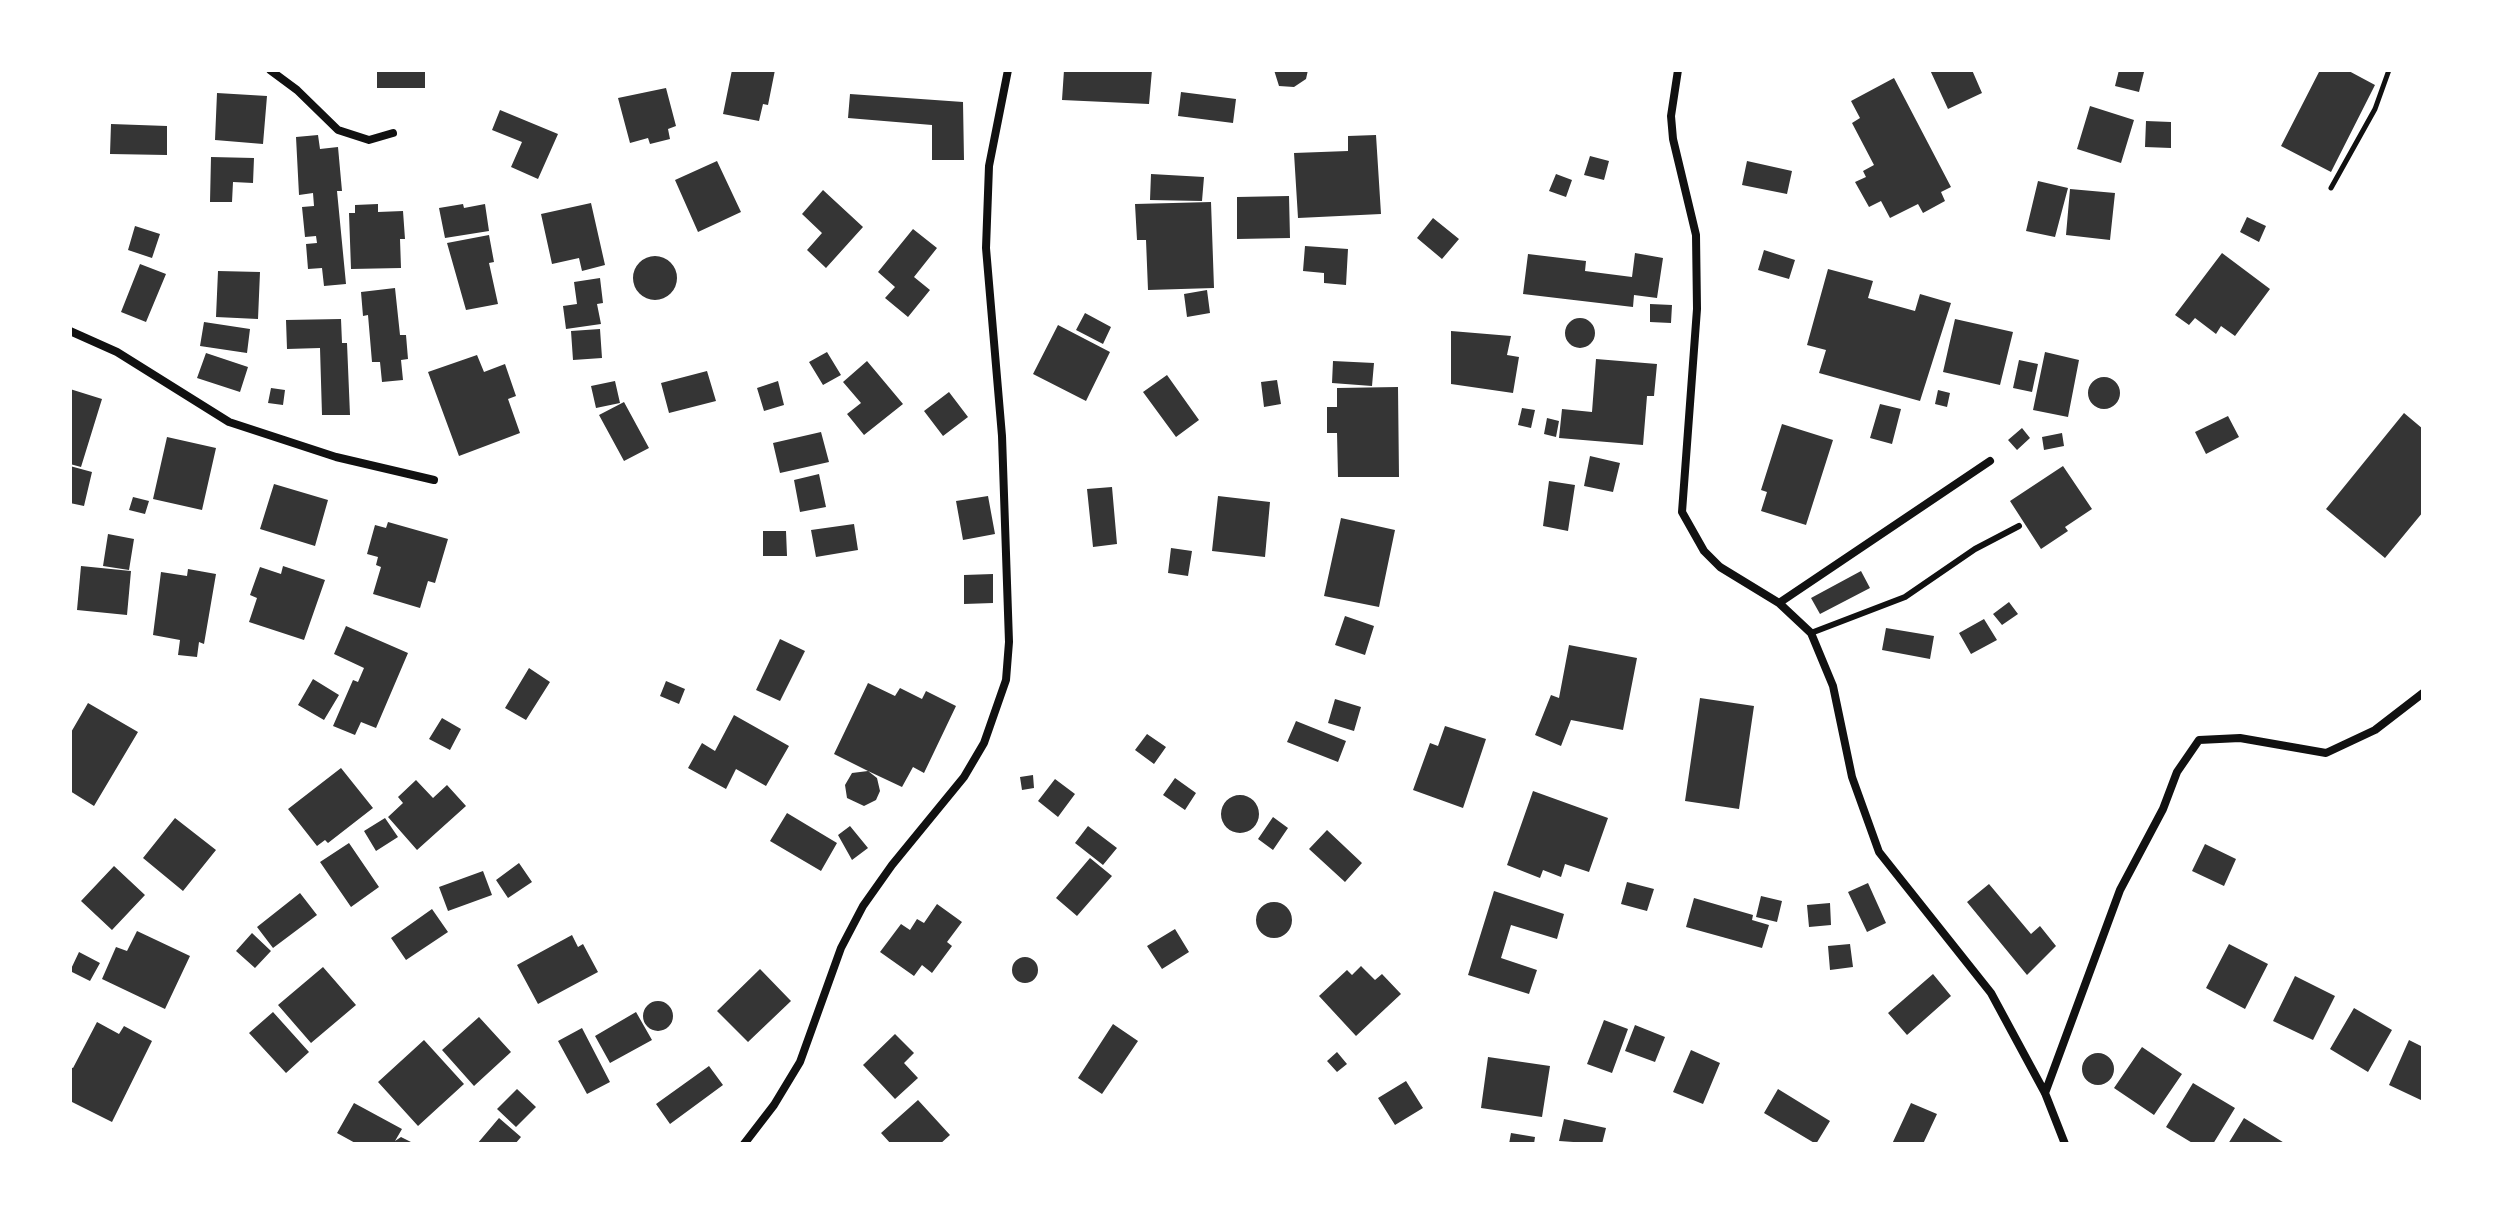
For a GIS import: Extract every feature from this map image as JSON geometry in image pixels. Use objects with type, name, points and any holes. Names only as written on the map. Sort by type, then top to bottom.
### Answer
[{"type":"street","points":[[270,70],[297,90],[338,130],[369,140],[393,133]]},
{"type":"street","points":[[744,1144],[774,1105],[800,1062],[841,948],[863,906],[892,865],[964,777],[984,743],[1006,680],[1009,642],[1002,436],[986,248],[989,166],[1008,70]]},
{"type":"street","points":[[1678,70],[1671,116],[1696,250],[1697,309],[1682,512],[1691,531],[1712,559],[1746,585],[1779,603],[1811,633],[1833,686],[1856,791],[1879,852],[1908,894],[1991,993],[2045,1093],[2065,1144]]},
{"type":"street","points":[[70,331],[117,352],[229,422],[336,457],[434,480]]},
{"type":"street","points":[[1779,603],[1990,461]]},
{"type":"street","points":[[2045,1093],[2120,890],[2163,809],[2177,772],[2199,740],[2240,738],[2326,753],[2375,730],[2423,693]]},
{"type":"lane","points":[[1811,633],[1905,597],[1992,539],[2019,526]]},
{"type":"path","points":[[2331,188],[2375,109],[2389,70]]},
{"type":"building","points":[[377,70],[425,70],[425,88],[377,88]]},
{"type":"building","points":[[732,70],[775,70],[768,105],[763,104],[759,121],[723,114]]},
{"type":"building","points":[[1064,70],[1152,70],[1149,104],[1062,100]]},
{"type":"building","points":[[1274,70],[1308,70],[1306,79],[1294,87],[1279,86]]},
{"type":"building","points":[[1930,70],[1972,70],[1982,93],[1948,109]]},
{"type":"building","points":[[2119,70],[2144,72],[2139,92],[2115,86]]},
{"type":"building","points":[[2320,70],[2347,70],[2375,85],[2331,172],[2281,146]]},
{"type":"building","points":[[1894,78],[1951,187],[1941,192],[1945,201],[1923,213],[1918,204],[1890,218],[1881,201],[1869,207],[1855,182],[1866,177],[1863,171],[1874,165],[1852,123],[1860,118],[1851,101]]},
{"type":"building","points":[[666,88],[676,126],[668,129],[670,139],[650,144],[648,138],[630,143],[618,98]]},
{"type":"building","points":[[1181,92],[1236,99],[1233,123],[1178,116]]},
{"type":"building","points":[[217,93],[267,96],[263,144],[215,140]]},
{"type":"building","points":[[850,94],[963,102],[964,160],[932,160],[932,125],[848,118]]},
{"type":"building","points":[[2090,106],[2134,120],[2121,163],[2077,149]]},
{"type":"building","points":[[500,110],[558,134],[538,179],[511,167],[522,142],[492,130]]},
{"type":"building","points":[[2146,121],[2171,122],[2171,148],[2145,147]]},
{"type":"building","points":[[111,124],[167,126],[167,155],[110,154]]},
{"type":"building","points":[[318,135],[320,149],[338,147],[342,191],[337,191],[346,284],[324,286],[322,268],[308,269],[306,244],[317,243],[316,236],[305,237],[302,207],[314,206],[313,193],[299,195],[296,137]]},
{"type":"building","points":[[1376,135],[1381,214],[1298,218],[1294,153],[1348,151],[1348,136]]},
{"type":"building","points":[[1590,156],[1609,161],[1604,180],[1584,175]]},
{"type":"building","points":[[211,157],[254,158],[253,183],[233,182],[232,202],[210,202]]},
{"type":"building","points":[[717,161],[741,212],[698,232],[675,180]]},
{"type":"building","points":[[1747,161],[1792,171],[1787,194],[1742,185]]},
{"type":"building","points":[[1151,174],[1204,177],[1202,201],[1150,200]]},
{"type":"building","points":[[1556,174],[1572,180],[1566,197],[1549,191]]},
{"type":"building","points":[[2038,181],[2068,188],[2055,237],[2026,231]]},
{"type":"building","points":[[2070,189],[2115,193],[2110,240],[2066,235]]},
{"type":"building","points":[[823,190],[863,227],[826,268],[807,250],[822,233],[802,214]]},
{"type":"building","points":[[1289,196],[1290,238],[1237,239],[1237,197]]},
{"type":"building","points":[[1211,202],[1214,288],[1148,290],[1146,240],[1137,240],[1135,204]]},
{"type":"building","points":[[591,203],[605,265],[582,271],[579,258],[552,264],[541,214]]},
{"type":"building","points":[[378,204],[378,212],[403,211],[405,239],[400,239],[401,268],[351,269],[349,213],[355,213],[355,205]]},
{"type":"building","points":[[463,204],[464,208],[485,204],[489,231],[445,238],[439,208]]},
{"type":"building","points":[[2247,217],[2266,226],[2259,242],[2240,232]]},
{"type":"building","points":[[1433,218],[1459,239],[1442,259],[1417,238]]},
{"type":"building","points":[[135,226],[160,234],[152,258],[128,250]]},
{"type":"building","points":[[913,229],[937,248],[914,277],[930,290],[908,317],[885,298],[895,287],[878,272]]},
{"type":"building","points":[[489,235],[494,262],[489,263],[498,304],[466,310],[447,243]]},
{"type":"building","points":[[1305,246],[1348,249],[1346,285],[1324,283],[1324,273],[1303,271]]},
{"type":"building","points":[[1764,250],[1795,260],[1789,279],[1758,270]]},
{"type":"building","points":[[1635,253],[1663,258],[1657,298],[1634,295],[1633,307],[1523,294],[1528,254],[1586,261],[1585,271],[1632,277]]},
{"type":"building","points":[[2222,253],[2270,289],[2235,336],[2221,326],[2216,334],[2195,318],[2189,325],[2175,315]]},
{"type":"building","points":[[655,256],[671,262],[677,278],[671,294],[655,300],[639,294],[633,278],[639,262]]},
{"type":"building","points":[[140,264],[166,274],[146,322],[121,312]]},
{"type":"building","points":[[1828,269],[1873,281],[1868,298],[1915,311],[1920,294],[1951,303],[1920,401],[1819,373],[1826,350],[1807,345]]},
{"type":"building","points":[[218,271],[260,272],[258,319],[216,317]]},
{"type":"building","points":[[600,278],[603,303],[597,304],[601,324],[566,329],[563,306],[577,304],[574,282]]},
{"type":"building","points":[[395,288],[400,335],[406,335],[408,359],[401,360],[403,380],[382,382],[380,362],[372,362],[368,315],[363,316],[361,292]]},
{"type":"building","points":[[1207,290],[1210,313],[1187,317],[1184,294]]},
{"type":"building","points":[[1650,304],[1672,305],[1671,323],[1650,322]]},
{"type":"building","points":[[1085,313],[1111,327],[1103,344],[1076,330]]},
{"type":"building","points":[[1580,318],[1591,322],[1595,333],[1591,344],[1580,348],[1569,344],[1565,333],[1569,322]]},
{"type":"building","points":[[341,319],[342,343],[347,343],[350,415],[322,415],[320,348],[287,349],[286,320]]},
{"type":"building","points":[[1955,319],[2013,332],[2000,385],[1943,372]]},
{"type":"building","points":[[204,322],[250,329],[247,353],[200,346]]},
{"type":"building","points":[[1058,325],[1110,352],[1086,401],[1033,374]]},
{"type":"building","points":[[600,329],[602,358],[573,360],[571,331]]},
{"type":"building","points":[[1451,331],[1511,336],[1507,355],[1519,357],[1513,393],[1451,384]]},
{"type":"building","points":[[827,352],[841,375],[823,385],[809,362]]},
{"type":"building","points":[[2045,352],[2079,360],[2068,417],[2033,410]]},
{"type":"building","points":[[206,353],[248,367],[240,392],[197,378]]},
{"type":"building","points":[[477,355],[484,372],[505,364],[516,396],[508,399],[520,433],[459,456],[428,372]]},
{"type":"building","points":[[1596,359],[1657,364],[1654,396],[1647,396],[1643,445],[1559,438],[1562,409],[1592,412]]},
{"type":"building","points":[[2019,360],[2038,364],[2032,392],[2013,388]]},
{"type":"building","points":[[867,361],[903,404],[864,435],[847,414],[861,403],[843,382]]},
{"type":"building","points":[[1333,361],[1374,363],[1372,386],[1332,383]]},
{"type":"building","points":[[707,371],[716,401],[669,413],[661,383]]},
{"type":"building","points":[[1167,375],[1199,420],[1176,437],[1143,392]]},
{"type":"building","points":[[2104,377],[2115,382],[2120,393],[2115,404],[2104,409],[2093,404],[2088,393],[2093,382]]},
{"type":"building","points":[[1277,380],[1281,404],[1264,407],[1261,382]]},
{"type":"building","points":[[615,381],[620,403],[596,408],[591,386]]},
{"type":"building","points":[[778,381],[784,405],[764,411],[757,388]]},
{"type":"building","points":[[1398,387],[1399,477],[1338,477],[1337,433],[1327,433],[1327,407],[1337,407],[1337,388]]},
{"type":"building","points":[[271,388],[285,390],[283,405],[268,403]]},
{"type":"building","points":[[70,389],[102,399],[81,467],[70,464]]},
{"type":"building","points":[[1938,390],[1950,393],[1947,407],[1935,404]]},
{"type":"building","points":[[949,392],[968,417],[943,436],[924,411]]},
{"type":"building","points":[[624,402],[649,448],[624,461],[599,415]]},
{"type":"building","points":[[1880,404],[1901,409],[1892,444],[1870,438]]},
{"type":"building","points":[[1522,408],[1535,410],[1531,428],[1518,425]]},
{"type":"building","points":[[2404,413],[2423,429],[2423,512],[2385,558],[2326,509]]},
{"type":"building","points":[[2228,416],[2239,437],[2206,454],[2195,432]]},
{"type":"building","points":[[1547,418],[1559,421],[1556,437],[1544,434]]},
{"type":"building","points":[[1782,424],[1833,440],[1806,525],[1761,511],[1767,492],[1761,490]]},
{"type":"building","points":[[2022,428],[2030,438],[2017,450],[2008,440]]},
{"type":"building","points":[[821,432],[829,462],[780,473],[773,443]]},
{"type":"building","points":[[2062,433],[2064,446],[2044,450],[2042,437]]},
{"type":"building","points":[[167,437],[216,448],[202,510],[153,499]]},
{"type":"building","points":[[1590,456],[1620,463],[1613,492],[1584,486]]},
{"type":"building","points":[[70,466],[92,472],[84,506],[70,503]]},
{"type":"building","points":[[2063,466],[2092,509],[2065,527],[2068,531],[2041,549],[2010,501]]},
{"type":"building","points":[[819,474],[826,507],[800,512],[794,480]]},
{"type":"building","points":[[1549,481],[1575,485],[1568,531],[1543,526]]},
{"type":"building","points":[[274,484],[328,500],[315,546],[260,529]]},
{"type":"building","points":[[1112,487],[1117,544],[1093,547],[1087,489]]},
{"type":"building","points":[[988,496],[995,534],[963,540],[956,501]]},
{"type":"building","points":[[1218,496],[1270,502],[1265,557],[1212,551]]},
{"type":"building","points":[[133,497],[149,501],[145,514],[129,510]]},
{"type":"building","points":[[1341,518],[1395,530],[1379,607],[1324,596]]},
{"type":"building","points":[[388,522],[448,539],[435,583],[428,581],[420,608],[373,594],[381,567],[376,565],[378,557],[367,554],[375,525],[386,528]]},
{"type":"building","points":[[854,524],[858,550],[816,557],[811,530]]},
{"type":"building","points":[[763,531],[786,531],[787,556],[763,556]]},
{"type":"building","points":[[108,534],[134,539],[129,570],[103,566]]},
{"type":"building","points":[[1171,548],[1192,551],[1188,576],[1168,573]]},
{"type":"building","points":[[81,566],[131,571],[127,615],[77,610]]},
{"type":"building","points":[[283,566],[325,580],[304,640],[249,622],[257,598],[250,595],[260,567],[281,574]]},
{"type":"building","points":[[188,569],[216,574],[204,644],[199,642],[197,657],[178,655],[180,640],[153,635],[161,572],[187,576]]},
{"type":"building","points":[[1861,571],[1870,588],[1820,614],[1811,598]]},
{"type":"building","points":[[993,574],[993,603],[964,604],[964,575]]},
{"type":"building","points":[[2009,602],[2018,614],[2002,625],[1993,614]]},
{"type":"building","points":[[1345,616],[1374,626],[1365,655],[1335,645]]},
{"type":"building","points":[[1984,619],[1997,640],[1971,654],[1959,633]]},
{"type":"building","points":[[346,626],[408,653],[376,728],[361,722],[355,735],[333,726],[353,680],[358,682],[364,668],[334,654]]},
{"type":"building","points":[[1886,628],[1934,636],[1930,659],[1882,650]]},
{"type":"building","points":[[780,639],[805,651],[780,701],[756,690]]},
{"type":"building","points":[[1569,645],[1637,658],[1623,730],[1571,720],[1561,746],[1535,735],[1551,695],[1559,698]]},
{"type":"building","points":[[529,668],[550,682],[526,720],[505,708]]},
{"type":"building","points":[[313,679],[339,695],[324,720],[298,705]]},
{"type":"building","points":[[666,681],[685,689],[679,704],[660,696]]},
{"type":"building","points":[[868,683],[895,696],[900,688],[922,699],[926,691],[956,706],[924,773],[913,767],[902,787],[834,754]]},
{"type":"building","points":[[1700,698],[1754,706],[1739,809],[1685,801]]},
{"type":"building","points":[[1335,699],[1361,707],[1354,731],[1328,723]]},
{"type":"building","points":[[88,703],[138,732],[94,806],[70,791],[70,734]]},
{"type":"building","points":[[734,715],[789,746],[766,786],[736,769],[726,789],[688,768],[702,743],[715,751]]},
{"type":"building","points":[[442,718],[461,729],[450,750],[429,739]]},
{"type":"building","points":[[1296,721],[1346,741],[1338,762],[1287,742]]},
{"type":"building","points":[[1445,726],[1486,739],[1463,808],[1413,790],[1430,743],[1438,746]]},
{"type":"building","points":[[1147,734],[1166,747],[1154,764],[1135,750]]},
{"type":"building","points":[[341,768],[373,808],[328,843],[325,840],[317,846],[288,809]]},
{"type":"building","points":[[868,771],[877,778],[880,791],[876,800],[864,806],[847,798],[845,785],[852,773]]},
{"type":"building","points":[[1033,775],[1034,788],[1022,790],[1020,777]]},
{"type":"building","points":[[1175,778],[1196,793],[1185,810],[1163,795]]},
{"type":"building","points":[[1055,779],[1075,794],[1058,817],[1038,801]]},
{"type":"building","points":[[416,780],[433,798],[447,785],[466,806],[417,850],[388,817],[403,803],[398,797]]},
{"type":"building","points":[[1533,791],[1608,818],[1589,872],[1565,864],[1561,877],[1543,870],[1540,878],[1507,865]]},
{"type":"building","points":[[1240,795],[1254,800],[1259,814],[1254,828],[1240,833],[1226,828],[1221,814],[1226,800]]},
{"type":"building","points":[[787,813],[837,843],[821,871],[770,841]]},
{"type":"building","points":[[1273,817],[1288,828],[1273,850],[1258,839]]},
{"type":"building","points":[[175,818],[216,850],[183,891],[143,858]]},
{"type":"building","points":[[385,818],[398,837],[376,851],[364,831]]},
{"type":"building","points":[[850,826],[868,848],[852,860],[838,835]]},
{"type":"building","points":[[1088,826],[1117,848],[1103,865],[1075,843]]},
{"type":"building","points":[[1327,830],[1362,863],[1345,882],[1309,849]]},
{"type":"building","points":[[349,843],[379,887],[351,907],[320,862]]},
{"type":"building","points":[[2205,844],[2236,859],[2224,886],[2192,871]]},
{"type":"building","points":[[1090,858],[1112,876],[1077,916],[1056,898]]},
{"type":"building","points":[[519,863],[532,882],[508,898],[496,880]]},
{"type":"building","points":[[114,866],[145,895],[112,930],[81,901]]},
{"type":"building","points":[[483,871],[492,895],[448,911],[439,887]]},
{"type":"building","points":[[1627,882],[1654,889],[1647,911],[1621,904]]},
{"type":"building","points":[[1868,883],[1886,923],[1867,932],[1848,892]]},
{"type":"building","points":[[1989,884],[2031,934],[2040,926],[2056,946],[2027,975],[1967,902]]},
{"type":"building","points":[[1494,891],[1564,914],[1557,939],[1511,925],[1501,958],[1537,970],[1529,994],[1468,975]]},
{"type":"building","points":[[300,893],[317,915],[273,948],[257,927]]},
{"type":"building","points":[[1761,896],[1782,901],[1777,922],[1756,917]]},
{"type":"building","points":[[1694,898],[1753,915],[1752,920],[1769,925],[1762,948],[1686,927]]},
{"type":"building","points":[[1274,902],[1287,907],[1292,920],[1287,933],[1274,938],[1261,933],[1256,920],[1261,907]]},
{"type":"building","points":[[1830,903],[1831,925],[1809,927],[1807,905]]},
{"type":"building","points":[[937,904],[962,922],[947,942],[952,946],[932,973],[922,965],[914,976],[880,952],[901,924],[910,930],[917,919],[924,923]]},
{"type":"building","points":[[432,909],[448,932],[406,960],[391,938]]},
{"type":"building","points":[[1175,929],[1189,952],[1162,969],[1147,946]]},
{"type":"building","points":[[137,931],[190,956],[165,1009],[102,979],[116,947],[127,951]]},
{"type":"building","points":[[252,933],[271,951],[255,968],[236,951]]},
{"type":"building","points":[[572,935],[578,947],[583,944],[598,972],[538,1004],[517,965]]},
{"type":"building","points":[[1850,944],[1853,967],[1830,970],[1828,946]]},
{"type":"building","points":[[2229,944],[2268,964],[2245,1009],[2206,988]]},
{"type":"building","points":[[79,952],[100,963],[90,981],[70,971]]},
{"type":"building","points":[[1025,957],[1034,961],[1038,970],[1034,979],[1025,983],[1016,979],[1012,970],[1016,961]]},
{"type":"building","points":[[1361,966],[1375,980],[1382,974],[1401,994],[1356,1036],[1319,996],[1347,970],[1352,975]]},
{"type":"building","points":[[323,967],[356,1005],[311,1043],[278,1005]]},
{"type":"building","points":[[760,969],[791,1001],[748,1042],[717,1011]]},
{"type":"building","points":[[1933,974],[1951,996],[1907,1035],[1888,1013]]},
{"type":"building","points":[[2295,976],[2335,996],[2313,1040],[2273,1021]]},
{"type":"building","points":[[658,1001],[669,1005],[673,1016],[669,1027],[658,1031],[647,1027],[643,1016],[647,1005]]},
{"type":"building","points":[[2354,1008],[2392,1030],[2368,1072],[2330,1049]]},
{"type":"building","points":[[273,1012],[309,1052],[286,1073],[249,1033]]},
{"type":"building","points":[[636,1012],[652,1040],[610,1063],[595,1036]]},
{"type":"building","points":[[479,1017],[511,1052],[474,1086],[442,1050]]},
{"type":"building","points":[[1604,1020],[1628,1029],[1612,1073],[1587,1064]]},
{"type":"building","points":[[97,1022],[119,1034],[124,1026],[152,1041],[112,1122],[70,1101],[70,1067],[73,1068]]},
{"type":"building","points":[[1113,1024],[1138,1041],[1102,1094],[1078,1078]]},
{"type":"building","points":[[1635,1025],[1665,1037],[1655,1062],[1625,1051]]},
{"type":"building","points":[[582,1028],[610,1082],[587,1094],[558,1041]]},
{"type":"building","points":[[895,1034],[914,1053],[904,1063],[918,1078],[895,1099],[863,1065]]},
{"type":"building","points":[[424,1040],[464,1084],[418,1126],[378,1082]]},
{"type":"building","points":[[2409,1040],[2423,1047],[2423,1101],[2389,1085]]},
{"type":"building","points":[[2142,1047],[2182,1074],[2154,1115],[2114,1088]]},
{"type":"building","points":[[1691,1050],[1720,1063],[1703,1104],[1673,1092]]},
{"type":"building","points":[[1337,1052],[1347,1064],[1337,1072],[1327,1061]]},
{"type":"building","points":[[2098,1053],[2110,1057],[2114,1069],[2110,1081],[2098,1085],[2086,1081],[2082,1069],[2086,1057]]},
{"type":"building","points":[[1488,1057],[1550,1066],[1542,1117],[1481,1108]]},
{"type":"building","points":[[709,1066],[723,1085],[670,1124],[656,1104]]},
{"type":"building","points":[[1406,1081],[1423,1108],[1395,1125],[1378,1098]]},
{"type":"building","points":[[2193,1083],[2235,1108],[2213,1144],[2194,1144],[2166,1127]]},
{"type":"building","points":[[517,1089],[536,1107],[516,1127],[497,1109]]},
{"type":"building","points":[[1778,1089],[1830,1121],[1816,1144],[1764,1113]]},
{"type":"building","points":[[918,1100],[950,1135],[940,1144],[891,1144],[881,1133]]},
{"type":"building","points":[[354,1103],[402,1129],[395,1141],[401,1137],[415,1144],[357,1144],[337,1133]]},
{"type":"building","points":[[1911,1103],[1937,1114],[1923,1144],[1892,1144]]},
{"type":"building","points":[[499,1118],[521,1137],[515,1144],[477,1144]]},
{"type":"building","points":[[2244,1118],[2286,1144],[2228,1144]]},
{"type":"building","points":[[1564,1119],[1606,1128],[1602,1144],[1559,1141]]},
{"type":"building","points":[[1511,1133],[1535,1137],[1534,1144],[1509,1144]]}]
